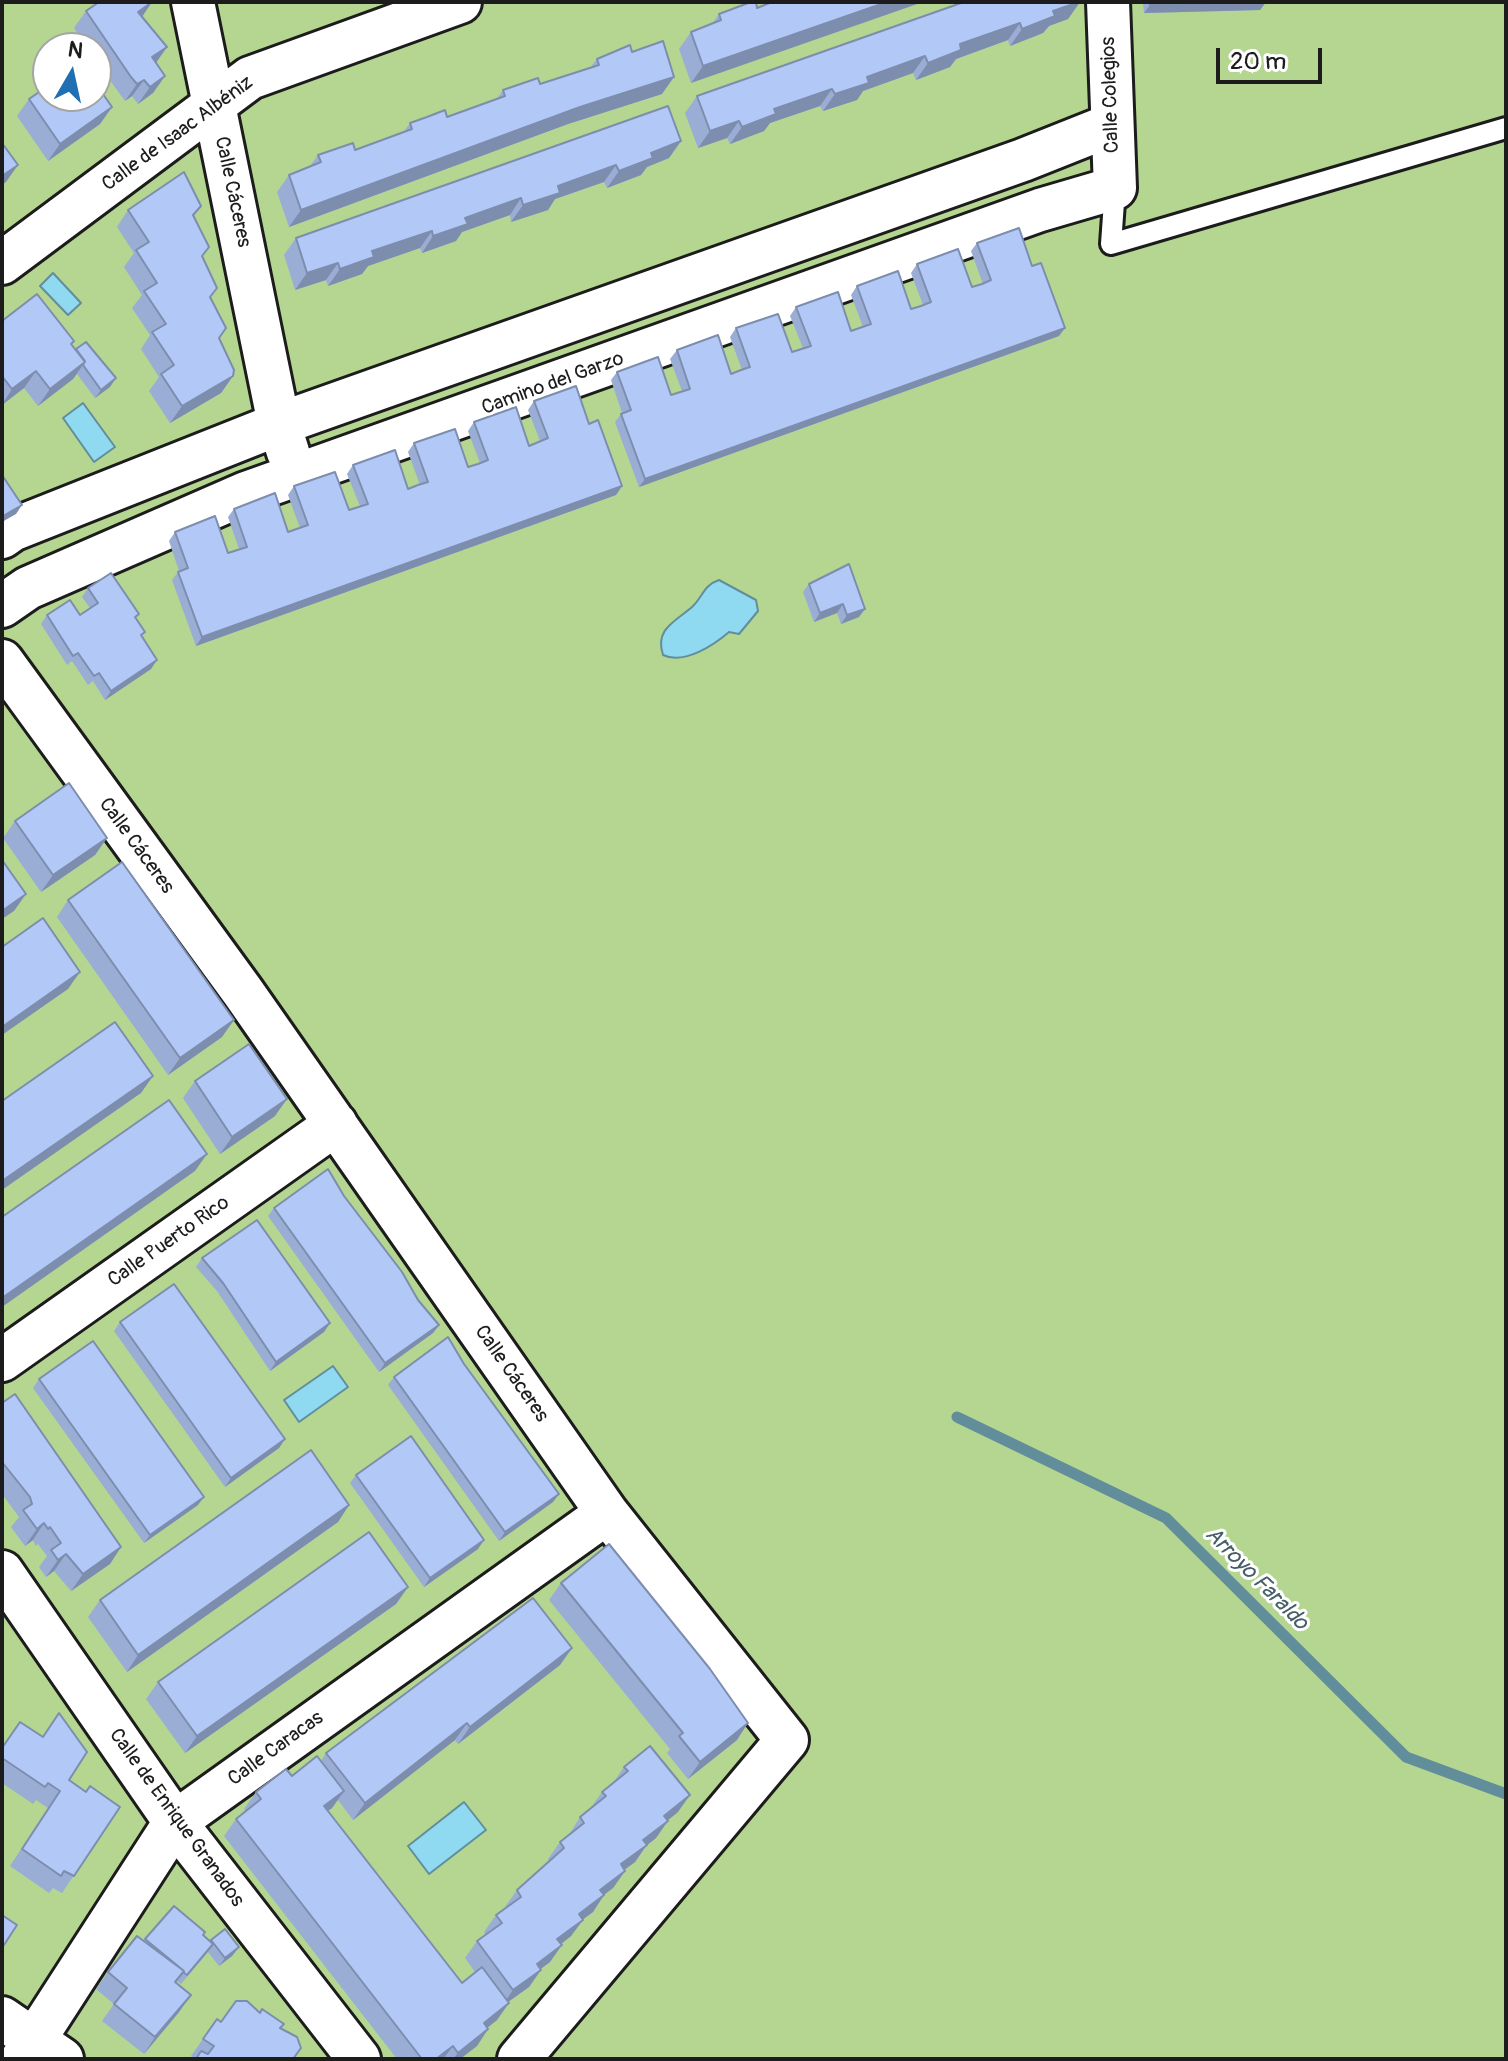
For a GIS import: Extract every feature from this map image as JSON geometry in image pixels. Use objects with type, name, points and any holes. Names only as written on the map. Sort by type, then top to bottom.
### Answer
[{"type":"street","name":"Calle Cáceres","points":[[193,2],[279,424],[296,475]]},
{"type":"street","name":"Calle de Isaac Albéniz","points":[[2,263],[250,78],[460,2]]},
{"type":"street","name":"Calle Colegios","points":[[1108,2],[1115,188]]},
{"type":"street","points":[[2,537],[26,524],[279,424],[1008,166],[1111,125]]},
{"type":"street","name":"Camino del Garzo","points":[[2,606],[28,588],[232,499],[1040,210],[1115,188]]},
{"type":"street","name":"Calle Cáceres","points":[[2,661],[336,1124],[607,1513],[787,1740],[519,2059]]},
{"type":"street","name":"Calle Puerto Rico","points":[[2,1360],[336,1124]]},
{"type":"street","name":"Calle Caracas","points":[[30,2044],[175,1822],[607,1513]]},
{"type":"street","name":"Calle de Enrique Granados","points":[[2,1572],[175,1822],[359,2059]]},
{"type":"lane","points":[[1115,188],[1111,244],[1506,128]]},
{"type":"green space","points":[[2,2],[1506,2],[1506,2059],[2,2059]]},
{"type":"water","points":[[53,273],[81,303],[68,315],[40,286]]},
{"type":"water","points":[[83,403],[115,447],[94,462],[63,418]]},
{"type":"water","points":[[719,580],[756,600],[758,611],[739,634],[729,632],[707,648],[689,656],[663,655],[664,632],[693,606],[710,585]]},
{"type":"water","points":[[333,1366],[348,1387],[299,1422],[284,1400]]},
{"type":"water","points":[[464,1802],[486,1830],[429,1874],[408,1846]]},
{"type":"building","points":[[99,2],[152,2],[138,12],[167,47],[152,57],[165,76],[150,87],[144,80],[137,84],[112,49],[112,32],[100,32],[86,11]]},
{"type":"building","points":[[756,2],[757,8],[772,2],[887,2],[703,66],[691,32],[721,20],[719,14]]},
{"type":"building","points":[[964,2],[1079,2],[1053,11],[1055,16],[1022,29],[1020,23],[960,44],[961,50],[928,63],[925,56],[867,77],[869,83],[835,94],[832,89],[774,109],[776,114],[742,127],[739,121],[710,131],[697,96]]},
{"type":"building","points":[[1150,2],[1242,2],[1150,5]]},
{"type":"building","points":[[663,41],[674,77],[580,107],[301,210],[289,175],[321,162],[318,155],[353,143],[355,150],[412,129],[410,123],[445,110],[447,117],[505,96],[503,90],[538,78],[540,84],[599,65],[597,59],[630,45],[632,52]]},
{"type":"building","points":[[668,106],[681,141],[651,153],[653,158],[619,171],[616,165],[558,186],[560,193],[523,205],[521,198],[465,218],[468,224],[433,236],[432,231],[372,251],[374,257],[340,269],[338,263],[307,273],[296,238]]},
{"type":"building","points":[[38,112],[105,112],[60,144]]},
{"type":"building","points":[[2,143],[18,165],[2,176]]},
{"type":"building","points":[[184,172],[201,206],[193,215],[209,247],[202,256],[217,288],[210,297],[226,328],[219,338],[234,370],[233,376],[182,406],[161,374],[174,365],[152,332],[166,324],[144,291],[157,283],[136,250],[149,242],[128,210]]},
{"type":"building","points":[[1019,228],[1032,266],[1041,263],[1065,328],[645,479],[621,414],[631,410],[617,372],[658,357],[671,395],[690,389],[677,350],[718,335],[731,374],[750,367],[736,328],[778,314],[792,352],[811,346],[796,307],[838,292],[851,331],[871,324],[857,286],[898,271],[911,309],[921,306],[931,302],[917,264],[958,249],[972,287],[982,284],[991,280],[977,243]]},
{"type":"building","points":[[37,294],[74,341],[71,344],[85,362],[50,389],[36,371],[12,389],[2,376],[2,321]]},
{"type":"building","points":[[86,342],[116,378],[101,390],[76,349]]},
{"type":"building","points":[[576,386],[589,424],[598,420],[622,486],[202,637],[178,572],[188,568],[175,532],[215,516],[228,553],[247,547],[234,509],[275,493],[288,532],[308,525],[294,486],[335,472],[349,510],[368,504],[353,465],[395,450],[408,489],[428,482],[414,443],[455,429],[468,467],[478,464],[488,460],[474,422],[516,407],[529,446],[548,438],[534,401]]},
{"type":"building","points":[[2,475],[22,505],[3,516],[2,516]]},
{"type":"building","points":[[849,564],[865,609],[847,615],[843,604],[820,613],[809,584]]},
{"type":"building","points":[[111,573],[139,614],[135,617],[145,632],[141,635],[157,660],[111,691],[99,673],[94,676],[78,653],[73,656],[47,615],[70,600],[80,615],[98,603],[88,588]]},
{"type":"building","points":[[69,783],[107,838],[53,875],[15,821]]},
{"type":"building","points":[[2,860],[26,894],[2,911]]},
{"type":"building","points":[[122,862],[234,1020],[180,1058],[68,900]]},
{"type":"building","points":[[43,918],[80,972],[2,1027],[2,947]]},
{"type":"building","points":[[115,1022],[153,1076],[2,1181],[2,1101]]},
{"type":"building","points":[[249,1044],[287,1099],[232,1137],[195,1081]]},
{"type":"building","points":[[169,1100],[207,1154],[2,1298],[2,1217]]},
{"type":"building","points":[[328,1169],[344,1196],[402,1272],[418,1300],[439,1325],[385,1363],[274,1208]]},
{"type":"building","points":[[257,1220],[330,1323],[276,1362],[223,1283],[202,1258]]},
{"type":"building","points":[[174,1284],[285,1439],[231,1478],[120,1322]]},
{"type":"building","points":[[448,1337],[464,1364],[559,1494],[505,1532],[394,1377]]},
{"type":"building","points":[[93,1341],[204,1497],[150,1535],[39,1379]]},
{"type":"building","points":[[15,1394],[121,1547],[83,1574],[66,1554],[58,1560],[51,1550],[61,1543],[44,1523],[37,1529],[23,1510],[32,1504],[30,1497],[2,1462],[2,1403]]},
{"type":"building","points":[[411,1436],[484,1540],[430,1578],[356,1475]]},
{"type":"building","points":[[311,1450],[349,1505],[138,1655],[100,1600]]},
{"type":"building","points":[[369,1532],[408,1587],[197,1736],[158,1682]]},
{"type":"building","points":[[609,1544],[710,1669],[748,1723],[700,1762],[679,1736],[683,1733],[561,1583]]},
{"type":"building","points":[[533,1598],[572,1648],[470,1727],[467,1723],[365,1803],[326,1753]]},
{"type":"building","points":[[59,1713],[87,1752],[69,1780],[86,1792],[90,1786],[120,1807],[74,1876],[64,1871],[61,1876],[22,1849],[60,1791],[48,1783],[45,1787],[2,1758],[2,1748],[20,1722],[43,1737]]},
{"type":"building","points":[[650,1746],[690,1795],[664,1816],[668,1821],[643,1840],[647,1845],[621,1864],[625,1871],[600,1890],[604,1895],[579,1914],[583,1920],[557,1939],[562,1945],[537,1964],[541,1970],[513,1990],[477,1941],[502,1923],[496,1915],[521,1897],[517,1890],[564,1848],[560,1842],[584,1823],[580,1817],[606,1796],[602,1792],[628,1771],[624,1767]]},
{"type":"building","points":[[317,1756],[344,1791],[324,1806],[462,1983],[482,1967],[509,2003],[484,2023],[488,2029],[458,2053],[453,2046],[436,2059],[422,2059],[236,1819],[261,1799],[256,1792],[286,1769],[292,1776]]},
{"type":"building","points":[[174,1906],[205,1932],[203,1935],[213,1944],[187,1975],[145,1939]]},
{"type":"building","points":[[2,1915],[17,1925],[2,1948]]},
{"type":"building","points":[[225,1929],[239,1947],[225,1958],[211,1940]]},
{"type":"building","points":[[137,1936],[184,1971],[175,1982],[191,1995],[155,2037],[114,2004],[127,1988],[108,1972]]},
{"type":"building","points":[[236,2001],[247,2001],[260,2013],[262,2009],[284,2024],[280,2028],[297,2037],[301,2048],[293,2059],[196,2059],[201,2051],[208,2054],[214,2046],[203,2039],[217,2019],[221,2022]]},
{"type":"waterway","name":"Arroyo Faraldo","points":[[957,1417],[1166,1518],[1406,1757],[1506,1794]]}]
